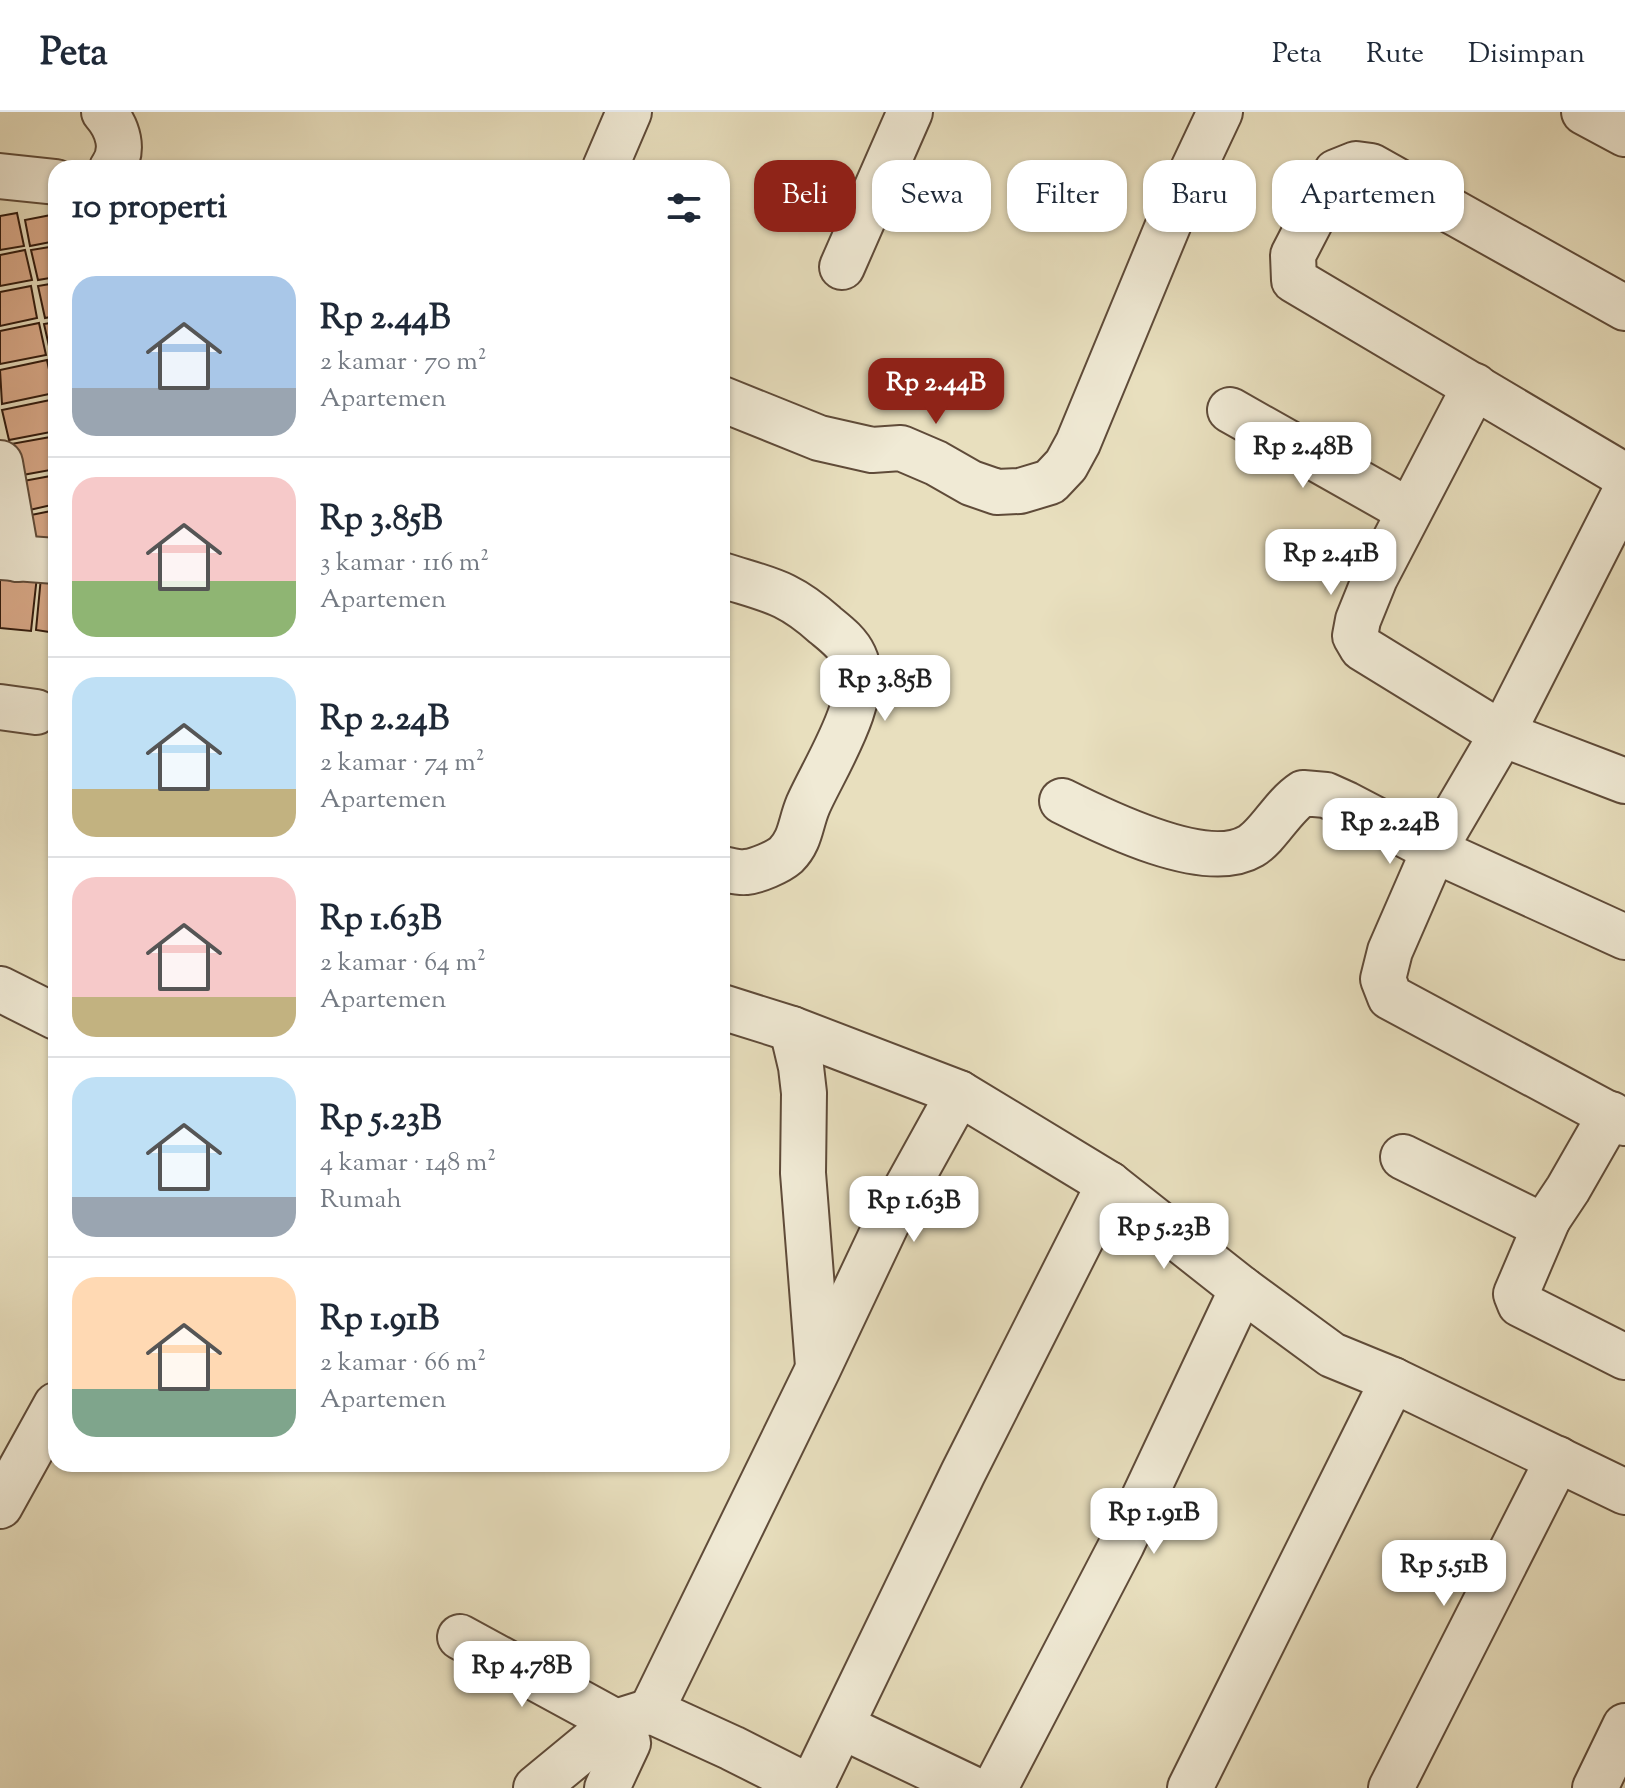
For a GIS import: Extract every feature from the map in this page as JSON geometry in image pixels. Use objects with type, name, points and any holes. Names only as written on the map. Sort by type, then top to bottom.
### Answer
[{"type":"street","points":[[104,112],[119,144],[117,160]]},
{"type":"street","points":[[608,160],[629,112]]},
{"type":"street","points":[[842,267],[910,112]]},
{"type":"street","points":[[730,402],[819,438],[872,450],[901,448],[971,483],[997,492],[1020,491],[1050,482],[1066,465],[1078,443],[1179,199],[1220,112]]},
{"type":"street","points":[[1584,112],[1625,134]]},
{"type":"street","points":[[1625,308],[1371,166],[1356,164],[1336,172],[1293,255],[1294,280],[1625,476]]},
{"type":"street","points":[[0,176],[48,181]]},
{"type":"street","points":[[1475,386],[1375,578],[1355,636],[1362,648],[1502,734],[1625,781]]},
{"type":"street","points":[[1230,410],[1409,511]]},
{"type":"street","points":[[0,463],[24,559]]},
{"type":"street","points":[[1625,492],[1502,734],[1434,850],[1390,951],[1383,979],[1390,997],[1618,1119],[1548,1219],[1516,1294],[1520,1304],[1625,1357]]},
{"type":"street","points":[[730,577],[770,588],[800,603],[843,641],[855,658],[857,668],[852,715],[807,807],[799,839],[784,857],[746,872],[730,870]]},
{"type":"street","points":[[1062,801],[1127,833],[1213,855],[1252,845],[1290,801],[1303,793],[1326,795],[1434,850],[1625,937]]},
{"type":"street","points":[[0,989],[48,1013]]},
{"type":"street","points":[[730,1010],[792,1029],[959,1093],[1109,1184],[1332,1355],[1393,1380],[1625,1492]]},
{"type":"street","points":[[792,1029],[804,1093],[803,1173],[818,1369]]},
{"type":"street","points":[[607,1788],[620,1765],[633,1717],[818,1369],[887,1223],[959,1093]]},
{"type":"street","points":[[1403,1157],[1531,1220],[1548,1219]]},
{"type":"street","points":[[460,1637],[633,1717],[732,1748],[811,1788],[963,1473],[1109,1184]]},
{"type":"street","points":[[995,1788],[1122,1544],[1242,1289]]},
{"type":"street","points":[[1190,1788],[1393,1380]]},
{"type":"street","points":[[0,1506],[48,1419]]},
{"type":"street","points":[[1391,1788],[1558,1459]]},
{"type":"street","points":[[536,1788],[633,1717]]},
{"type":"street","points":[[1595,1788],[1625,1726]]},
{"type":"street","points":[[843,1727],[971,1788]]},
{"type":"building","points":[[17,213],[24,246],[0,250],[0,216]]},
{"type":"building","points":[[48,216],[48,243],[30,246],[25,220]]},
{"type":"building","points":[[48,247],[48,278],[38,280],[31,250]]},
{"type":"building","points":[[25,250],[32,280],[0,286],[0,255]]},
{"type":"building","points":[[48,284],[48,317],[45,318],[38,286]]},
{"type":"building","points":[[31,286],[37,318],[0,326],[0,292]]},
{"type":"building","points":[[39,323],[46,355],[0,364],[0,331]]},
{"type":"building","points":[[47,360],[48,394],[2,404],[0,370]]},
{"type":"building","points":[[48,400],[48,433],[9,440],[2,410]]},
{"type":"building","points":[[48,437],[48,470],[17,476],[11,444]]},
{"type":"building","points":[[48,476],[48,506],[25,511],[18,482]]},
{"type":"building","points":[[48,512],[48,543],[31,546],[26,516]]},
{"type":"building","points":[[0,572],[37,576],[31,631],[0,628]]},
{"type":"building","points":[[41,577],[48,577],[48,632],[36,630]]}]
